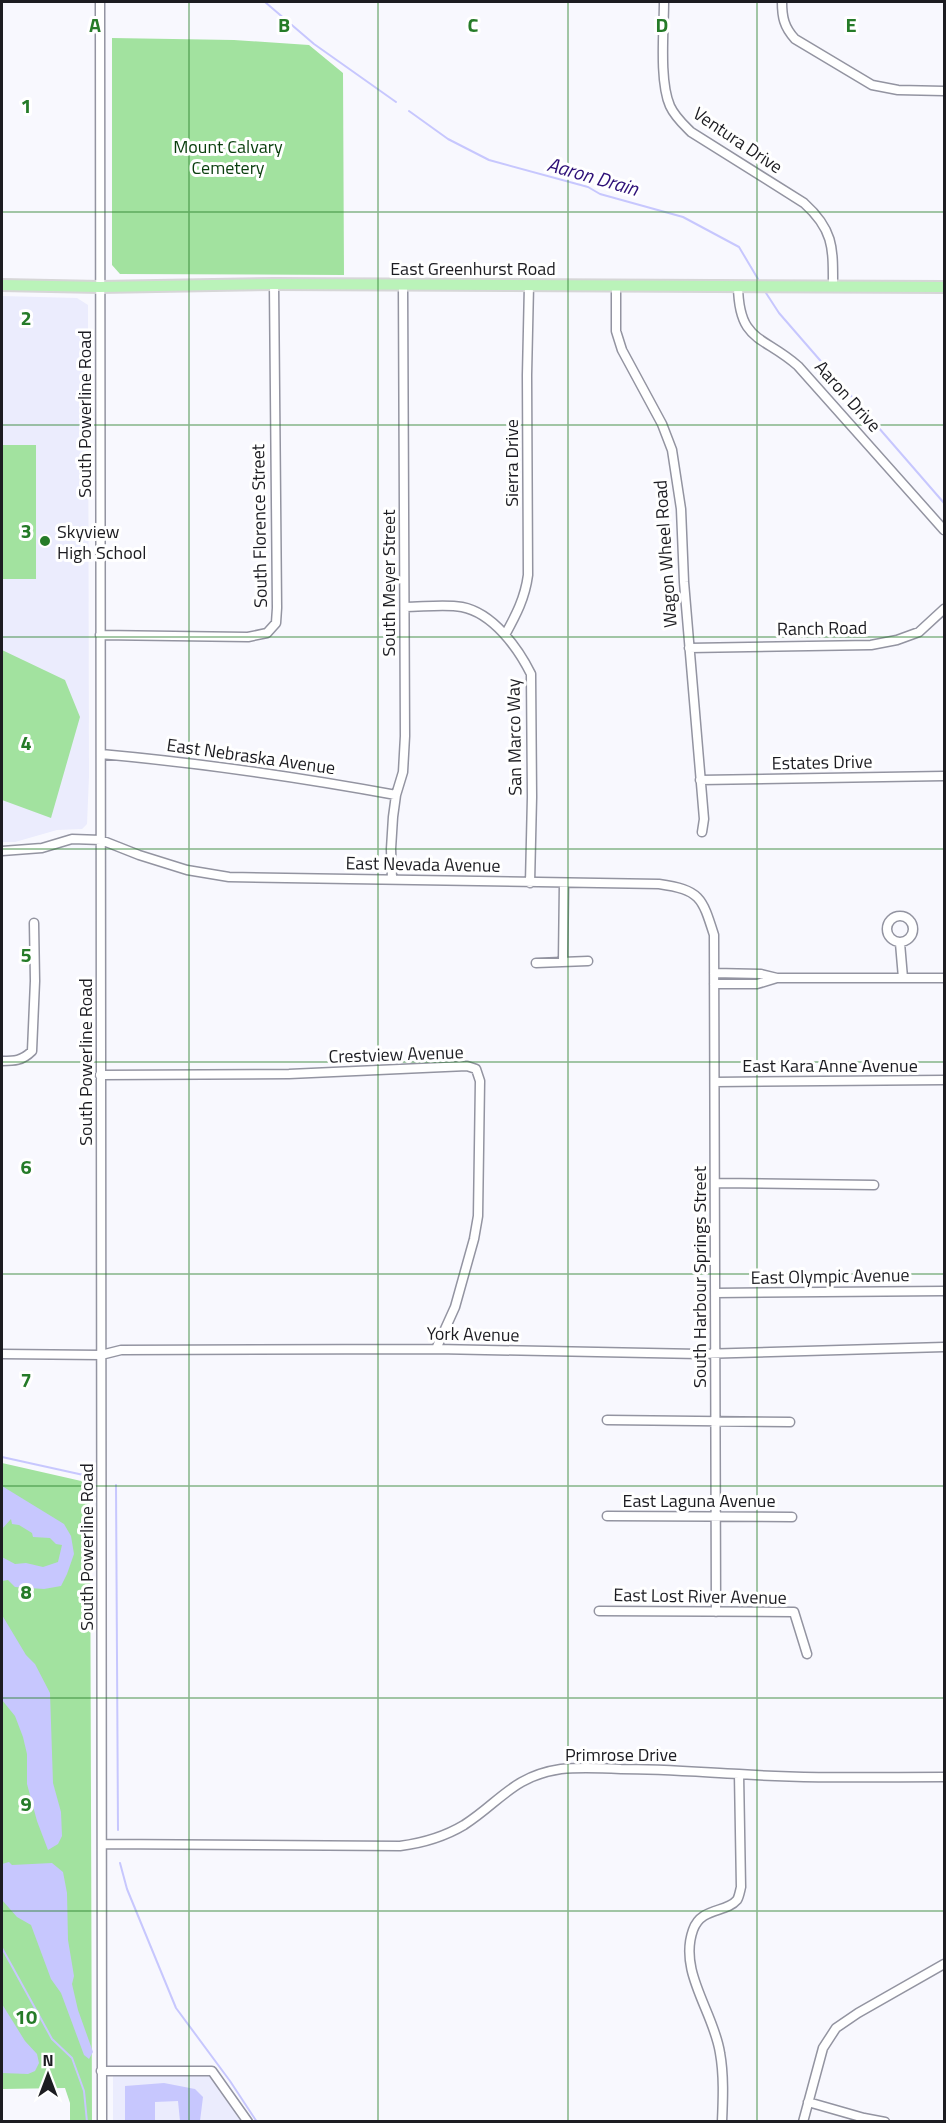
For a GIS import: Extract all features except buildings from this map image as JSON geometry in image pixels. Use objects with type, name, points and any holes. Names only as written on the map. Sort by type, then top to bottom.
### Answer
[{"type":"main road","name":"East Greenhurst Road","points":[[2,285],[100,287],[404,284],[945,287]]},
{"type":"street","name":"South Powerline Road","points":[[100,2],[102,2121]]},
{"type":"street","name":"Ventura Drive","points":[[664,2],[666,94],[670,106],[679,121],[691,132],[815,213],[830,235],[833,247],[833,286]]},
{"type":"street","points":[[782,2],[782,17],[787,30],[795,39],[872,85],[898,90],[945,91]]},
{"type":"street","name":"South Florence Street","points":[[100,635],[248,637],[267,633],[276,623],[274,284]]},
{"type":"street","name":"South Meyer Street","points":[[392,879],[391,849],[396,795],[404,772],[404,284]]},
{"type":"street","name":"Sierra Drive","points":[[505,635],[519,610],[526,590],[528,574],[529,285]]},
{"type":"street","name":"Wagon Wheel Road","points":[[616,285],[616,331],[622,350],[662,424],[672,450],[681,509],[684,582],[704,819],[702,832]]},
{"type":"street","name":"Aaron Drive","points":[[738,286],[738,302],[747,328],[755,337],[787,356],[798,366],[945,530]]},
{"type":"street","name":"San Marco Way","points":[[405,607],[462,607],[483,615],[505,635],[523,658],[531,674],[530,883]]},
{"type":"street","name":"Ranch Road","points":[[689,648],[871,645],[897,640],[919,632],[945,609]]},
{"type":"street","name":"East Nebraska Avenue","points":[[101,753],[312,780],[396,795]]},
{"type":"street","name":"Estates Drive","points":[[700,780],[945,776]]},
{"type":"street","points":[[2,851],[42,848],[72,839],[101,840]]},
{"type":"street","name":"East Nevada Avenue","points":[[101,840],[188,870],[229,877],[659,884],[681,887],[696,896],[705,906],[714,942]]},
{"type":"street","points":[[563,961],[564,883]]},
{"type":"street","points":[[2,1061],[17,1061],[26,1058],[32,1051],[35,981],[34,923]]},
{"type":"street","name":"South Harbour Springs Street","points":[[714,942],[716,1612]]},
{"type":"street","points":[[900,943],[903,978]]},
{"type":"street","points":[[536,963],[588,961]]},
{"type":"street","points":[[714,973],[761,974],[777,978],[945,978]]},
{"type":"street","points":[[714,984],[757,984],[777,978]]},
{"type":"street","name":"Crestview Avenue","points":[[100,1075],[289,1074],[467,1066],[476,1069],[480,1081],[476,1228],[455,1307],[436,1349]]},
{"type":"street","name":"East Kara Anne Avenue","points":[[715,1082],[945,1080]]},
{"type":"street","points":[[715,1184],[874,1185]]},
{"type":"street","name":"East Olympic Avenue","points":[[716,1293],[945,1291]]},
{"type":"street","name":"York Avenue","points":[[2,1354],[101,1355],[121,1350],[436,1349],[715,1354],[945,1347]]},
{"type":"street","points":[[607,1420],[790,1422]]},
{"type":"street","name":"East Laguna Avenue","points":[[607,1516],[792,1517]]},
{"type":"street","name":"East Lost River Avenue","points":[[599,1611],[794,1612],[807,1654]]},
{"type":"street","name":"Primrose Drive","points":[[102,1844],[400,1846],[430,1841],[464,1824],[510,1788],[534,1776],[561,1769],[700,1770],[739,1774],[945,1778]]},
{"type":"street","points":[[722,2121],[724,2094],[720,2052],[714,2026],[690,1964],[691,1940],[693,1929],[699,1920],[714,1910],[726,1907],[737,1900],[741,1887],[739,1774]]},
{"type":"street","points":[[803,2121],[822,2048],[836,2028],[945,1964]]},
{"type":"street","points":[[101,2071],[212,2071],[248,2121]]},
{"type":"street","points":[[808,2102],[864,2118],[885,2121]]},
{"type":"shaded area","name":"Skyview High School","points":[[2,296],[77,298],[88,305],[89,777],[87,824],[82,829],[57,830],[15,842],[2,842]]},
{"type":"shaded area","points":[[113,2074],[215,2074],[246,2121],[113,2121]]},
{"type":"green space","name":"Mount Calvary Cemetery","points":[[112,38],[234,40],[309,45],[343,73],[344,275],[120,274],[112,265]]},
{"type":"green space","points":[[2,445],[36,445],[36,579],[2,579]]},
{"type":"green space","points":[[2,650],[65,680],[80,717],[51,818],[2,800]]},
{"type":"green space","points":[[2,1463],[90,1483],[92,2121],[70,2121],[70,2103],[65,2088],[2,2089]]},
{"type":"water","points":[[2,1486],[64,1524],[71,1536],[74,1554],[61,1586],[44,1589],[15,1587],[8,1580],[2,1581],[2,1557],[15,1564],[26,1563],[43,1567],[58,1562],[62,1545],[56,1544],[50,1538],[33,1537],[32,1533],[19,1525],[12,1524],[11,1519],[2,1529]]},
{"type":"water","points":[[2,1615],[26,1655],[35,1664],[50,1693],[53,1783],[61,1812],[62,1836],[58,1844],[48,1850],[27,1784],[27,1754],[23,1737],[15,1716],[2,1700]]},
{"type":"water","points":[[9,1862],[12,1865],[52,1863],[63,1872],[67,1893],[68,1940],[74,1976],[72,1984],[78,2010],[93,2052],[89,2059],[84,2055],[61,1993],[51,1979],[31,1925],[17,1917],[2,1900],[2,1864]]},
{"type":"water","points":[[2,2004],[25,2041],[37,2054],[39,2063],[35,2071],[28,2074],[2,2073]]},
{"type":"water","points":[[164,2083],[195,2089],[203,2097],[200,2121],[180,2121],[178,2101],[155,2102],[155,2121],[125,2121],[125,2086]]},
{"type":"waterway","name":"Aaron Drain","points":[[265,2],[314,44],[396,102]]},
{"type":"waterway","name":"Aaron Drain","points":[[409,111],[448,139],[489,160],[588,187],[600,194],[683,217],[739,247],[758,279]]},
{"type":"waterway","name":"Aaron Drain","points":[[766,293],[779,313],[944,503]]},
{"type":"waterway","points":[[2,1457],[88,1476]]},
{"type":"waterway","points":[[116,1485],[118,1830]]},
{"type":"waterway","points":[[120,1863],[127,1889],[176,2008],[257,2122]]},
{"type":"waterway","points":[[2,1948],[52,2039],[72,2058],[84,2091],[87,2122]]},
{"type":"place","name":"Skyview High School","points":[[45,541]]}]
